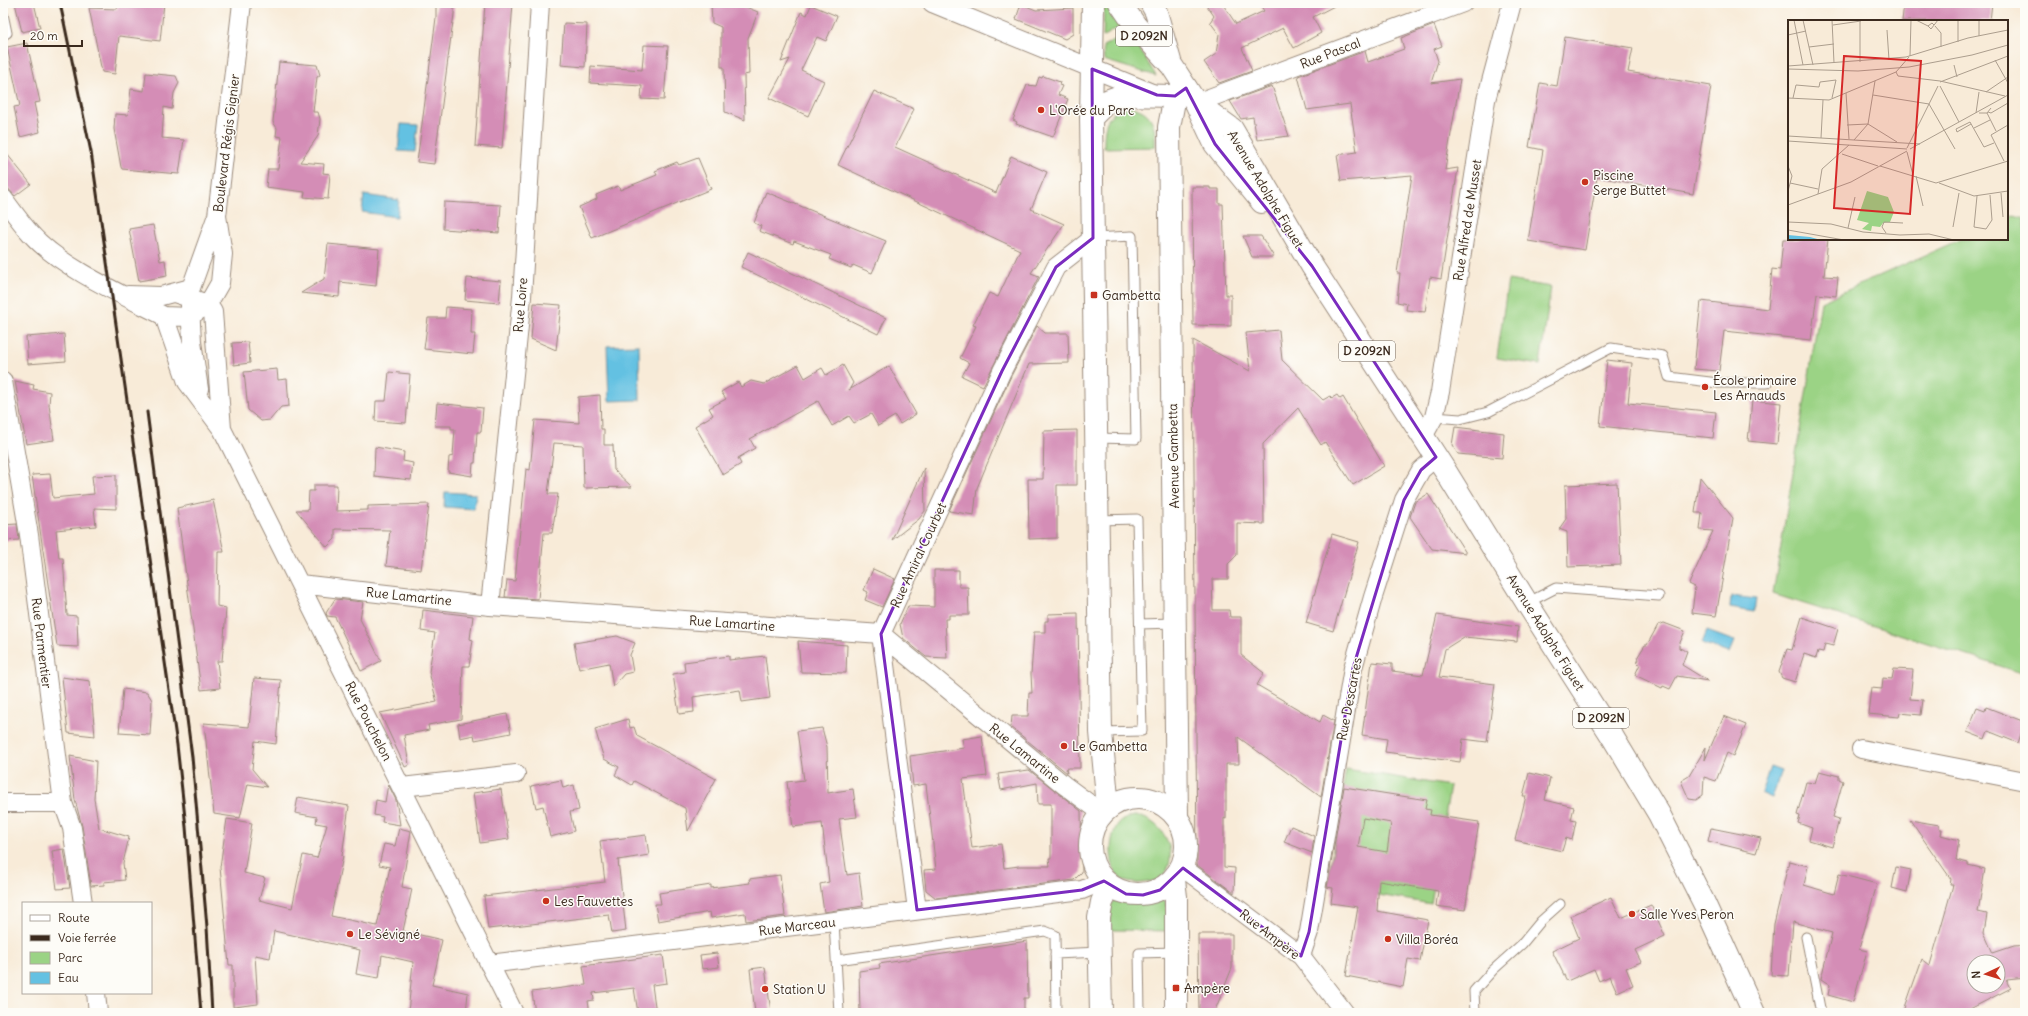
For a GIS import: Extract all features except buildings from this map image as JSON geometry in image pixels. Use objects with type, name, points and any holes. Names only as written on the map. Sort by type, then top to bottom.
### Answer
[{"type":"main road","points":[[1093,3],[1091,118],[1101,732],[1105,811]]},
{"type":"main road","name":"D 2092N","points":[[1120,3],[1135,25],[1172,66]]},
{"type":"main road","name":"D 2092N","points":[[1151,3],[1156,12],[1172,66]]},
{"type":"main road","name":"Avenue Adolphe Figuet","points":[[1172,66],[1179,96],[1215,144],[1312,266],[1436,457],[1527,604],[1612,736],[1659,814],[1704,903],[1754,1013]]},
{"type":"main road","points":[[1091,118],[1109,100],[1123,95],[1179,96]]},
{"type":"main road","name":"Avenue Gambetta","points":[[1176,1013],[1176,897],[1178,874],[1186,854],[1186,841],[1183,828],[1177,816],[1169,127],[1179,96]]},
{"type":"main road","points":[[1177,816],[1165,806],[1151,799],[1136,797],[1121,800],[1105,811],[1094,825],[1090,840],[1090,855],[1095,869],[1107,884],[1126,894],[1143,895],[1160,890],[1178,874]]},
{"type":"main road","points":[[1101,1013],[1099,918],[1107,884]]},
{"type":"street","name":"Boulevard Régis Gignier","points":[[189,317],[208,304],[220,283],[223,254],[217,216],[242,3]]},
{"type":"street","name":"Rue Loire","points":[[490,606],[522,297],[540,3]]},
{"type":"street","points":[[932,3],[1092,69],[1179,96]]},
{"type":"street","name":"Rue Pascal","points":[[1179,96],[1463,3]]},
{"type":"street","name":"Rue Alfred de Musset","points":[[1423,437],[1434,417],[1441,384],[1486,100],[1512,3]]},
{"type":"street","points":[[3,198],[32,235],[51,251],[124,295],[164,316],[189,317]]},
{"type":"street","points":[[200,400],[185,293],[217,216]]},
{"type":"street","name":"Rue Amiral Courbet","points":[[881,634],[1002,371],[1056,267],[1093,238]]},
{"type":"street","points":[[124,295],[161,296],[185,293],[208,304],[213,312],[222,430]]},
{"type":"street","points":[[164,316],[187,382],[222,430]]},
{"type":"street","name":"Rue Parmentier","points":[[3,381],[7,424],[28,535],[63,803],[72,828],[83,902]]},
{"type":"street","name":"Rue Pouchelon","points":[[222,430],[514,1013]]},
{"type":"street","name":"Rue Descartes","points":[[1301,956],[1309,932],[1353,668],[1404,500],[1421,470],[1436,457]]},
{"type":"street","name":"Rue Lamartine","points":[[300,584],[490,606],[881,634],[1064,785],[1105,811]]},
{"type":"street","points":[[881,634],[917,910]]},
{"type":"street","points":[[1861,749],[2025,781]]},
{"type":"street","points":[[402,787],[516,774]]},
{"type":"street","points":[[3,803],[63,803]]},
{"type":"street","name":"Rue Ampère","points":[[1178,874],[1301,956],[1345,1013]]},
{"type":"street","name":"Rue Marceau","points":[[489,964],[1082,890],[1107,884]]},
{"type":"street","points":[[96,994],[98,1013]]},
{"type":"lane","points":[[3,14],[7,33],[3,35]]},
{"type":"lane","points":[[1093,238],[1132,236],[1136,439],[1096,438]]},
{"type":"lane","points":[[1434,417],[1460,419],[1488,412],[1611,348],[1664,356],[1669,377],[1718,383],[1767,383]]},
{"type":"lane","points":[[1098,520],[1137,519],[1142,731],[1101,732]]},
{"type":"lane","points":[[1527,604],[1556,588],[1659,596]]},
{"type":"lane","points":[[1140,624],[1174,623]]},
{"type":"lane","points":[[1475,1013],[1474,991],[1493,970],[1522,944],[1541,920],[1560,904]]},
{"type":"lane","points":[[834,921],[839,1013]]},
{"type":"lane","points":[[837,960],[1045,931],[1055,935],[1056,1013]]},
{"type":"lane","points":[[1806,937],[1821,1013]]},
{"type":"lane","points":[[1055,954],[1100,952]]},
{"type":"lane","points":[[1140,1013],[1139,953],[1176,952]]},
{"type":"highlighted area","points":[[1092,69],[1157,95],[1175,96],[1186,88],[1215,144],[1312,266],[1436,457],[1421,470],[1404,500],[1353,668],[1309,932],[1301,956],[1183,868],[1160,890],[1143,895],[1126,894],[1104,881],[1082,890],[917,910],[881,634],[1002,371],[1056,267],[1093,238]]},
{"type":"green space","points":[[1104,7],[1112,7],[1122,25],[1103,37]]},
{"type":"green space","points":[[1130,33],[1156,76],[1104,60],[1103,46]]},
{"type":"green space","points":[[1130,107],[1144,112],[1152,121],[1155,133],[1155,147],[1104,148],[1105,132],[1108,120],[1115,112]]},
{"type":"green space","points":[[2014,215],[2025,218],[2025,674],[1773,594],[1821,302],[1959,240],[2008,240],[2008,218]]},
{"type":"green space","points":[[1508,280],[1551,287],[1540,365],[1497,358]]},
{"type":"green space","points":[[1346,769],[1450,786],[1431,904],[1327,886]]},
{"type":"green space","points":[[1134,816],[1144,818],[1152,822],[1166,837],[1169,846],[1169,866],[1163,877],[1157,880],[1132,883],[1125,881],[1115,872],[1111,858],[1111,843],[1115,830],[1121,821]]},
{"type":"green space","points":[[1114,900],[1165,900],[1171,931],[1110,930],[1110,905]]},
{"type":"water","points":[[401,124],[418,125],[415,152],[398,151]]},
{"type":"water","points":[[364,195],[399,200],[397,217],[362,212]]},
{"type":"water","points":[[639,345],[640,400],[609,401],[607,346]]},
{"type":"water","points":[[445,492],[476,494],[474,509],[444,507]]},
{"type":"water","points":[[1731,596],[1756,599],[1754,612],[1730,608]]},
{"type":"water","points":[[1707,631],[1734,641],[1729,653],[1702,643]]},
{"type":"water","points":[[1770,767],[1781,771],[1772,798],[1761,793]]},
{"type":"railway","points":[[60,3],[91,152],[177,745],[186,827],[201,1013]]},
{"type":"railway","points":[[147,412],[192,757],[207,927],[212,1013]]},
{"type":"place","name":"L'Orée du Parc","points":[[1041,110]]},
{"type":"place","name":"Piscine Serge Buttet","points":[[1585,182]]},
{"type":"place","name":"Gambetta","points":[[1094,295]]},
{"type":"place","name":"École primaire Les Arnauds","points":[[1705,387]]},
{"type":"place","name":"Le Gambetta","points":[[1064,746]]},
{"type":"place","name":"Les Fauvettes","points":[[546,901]]},
{"type":"place","name":"Salle Yves Peron","points":[[1632,914]]},
{"type":"place","name":"Le Sévigné","points":[[350,934]]},
{"type":"place","name":"Villa Boréa","points":[[1388,939]]},
{"type":"place","name":"Ampère","points":[[1176,988]]},
{"type":"place","name":"Station U","points":[[765,989]]}]
